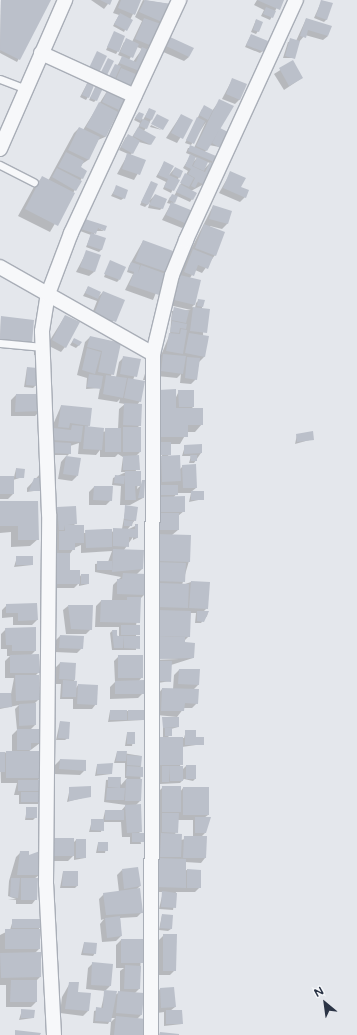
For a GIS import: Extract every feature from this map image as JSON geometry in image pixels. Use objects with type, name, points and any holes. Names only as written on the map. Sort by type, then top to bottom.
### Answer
[{"type":"street","points":[[0,149],[65,0]]},
{"type":"street","points":[[54,1035],[46,922],[48,514],[43,347],[48,294],[93,180],[135,96],[179,0]]},
{"type":"street","points":[[151,1035],[153,354],[178,261],[296,0]]},
{"type":"street","points":[[41,53],[135,96]]},
{"type":"street","points":[[0,267],[153,354]]},
{"type":"lane","points":[[0,79],[26,89]]},
{"type":"lane","points":[[0,165],[34,182]]},
{"type":"lane","points":[[0,343],[43,347]]},
{"type":"building","points":[[1,0],[51,0],[20,60],[0,50]]},
{"type":"building","points":[[100,0],[112,0],[110,5]]},
{"type":"building","points":[[121,0],[141,0],[135,15],[118,8]]},
{"type":"building","points":[[145,0],[171,4],[162,22],[139,12]]},
{"type":"building","points":[[257,0],[284,0],[280,10]]},
{"type":"building","points":[[321,0],[333,3],[327,20],[316,16]]},
{"type":"building","points":[[266,7],[276,11],[273,18],[263,14]]},
{"type":"building","points":[[120,13],[133,20],[127,31],[114,24]]},
{"type":"building","points":[[144,18],[161,24],[152,46],[135,39]]},
{"type":"building","points":[[306,18],[332,26],[328,36],[308,30],[306,38],[300,36]]},
{"type":"building","points":[[256,19],[263,22],[259,32],[253,30]]},
{"type":"building","points":[[114,31],[125,36],[119,52],[107,47]]},
{"type":"building","points":[[251,34],[268,41],[264,52],[246,45]]},
{"type":"building","points":[[170,37],[194,48],[189,57],[166,46]]},
{"type":"building","points":[[126,38],[139,44],[133,58],[120,52]]},
{"type":"building","points":[[290,38],[300,41],[295,59],[285,56]]},
{"type":"building","points":[[142,47],[151,51],[142,72],[119,63],[122,56],[136,62]]},
{"type":"building","points":[[97,51],[107,56],[98,75],[88,70]]},
{"type":"building","points":[[108,58],[114,61],[105,79],[99,76]]},
{"type":"building","points":[[293,60],[303,78],[289,86],[279,68]]},
{"type":"building","points":[[115,64],[121,66],[113,83],[107,80]]},
{"type":"building","points":[[121,68],[138,75],[131,91],[114,84]]},
{"type":"building","points":[[232,78],[247,84],[240,100],[226,94]]},
{"type":"building","points":[[88,81],[95,83],[89,98],[82,95]]},
{"type":"building","points":[[96,85],[103,88],[97,101],[90,98]]},
{"type":"building","points":[[109,87],[126,95],[119,110],[102,102]]},
{"type":"building","points":[[219,99],[234,106],[207,151],[196,146]]},
{"type":"building","points":[[99,102],[118,112],[106,137],[86,127]]},
{"type":"building","points":[[204,105],[213,110],[208,120],[199,115]]},
{"type":"building","points":[[149,108],[156,111],[152,120],[145,117]]},
{"type":"building","points":[[139,112],[144,114],[141,121],[135,118]]},
{"type":"building","points":[[157,114],[169,120],[163,130],[151,124]]},
{"type":"building","points":[[181,114],[193,120],[183,139],[171,133]]},
{"type":"building","points":[[197,117],[205,121],[194,144],[186,140]]},
{"type":"building","points":[[143,119],[150,122],[147,129],[139,126]]},
{"type":"building","points":[[79,127],[100,137],[89,160],[68,150]]},
{"type":"building","points":[[138,127],[156,137],[151,145],[133,136]]},
{"type":"building","points":[[220,128],[228,132],[220,148],[212,143]]},
{"type":"building","points":[[128,134],[140,141],[133,154],[121,147]]},
{"type":"building","points":[[190,145],[216,156],[214,162],[188,151]]},
{"type":"building","points":[[66,152],[84,161],[81,167],[87,171],[83,179],[58,167]]},
{"type":"building","points":[[127,153],[146,160],[140,175],[122,169]]},
{"type":"building","points":[[190,154],[196,157],[192,166],[205,172],[210,162],[215,165],[205,185],[198,182],[195,188],[191,186],[195,178],[188,174],[191,169],[185,166]]},
{"type":"building","points":[[197,157],[208,162],[204,171],[193,166]]},
{"type":"building","points":[[164,161],[174,166],[169,175],[180,180],[174,191],[164,187],[168,179],[158,175]]},
{"type":"building","points":[[175,167],[183,171],[180,178],[172,174]]},
{"type":"building","points":[[57,168],[82,181],[76,191],[52,177]]},
{"type":"building","points":[[230,171],[246,178],[241,187],[249,190],[246,198],[223,188]]},
{"type":"building","points":[[185,173],[194,178],[189,187],[180,183]]},
{"type":"building","points":[[42,176],[75,193],[58,226],[25,209]]},
{"type":"building","points":[[151,181],[158,184],[148,205],[141,202]]},
{"type":"building","points":[[180,184],[197,193],[193,200],[176,192]]},
{"type":"building","points":[[116,185],[128,190],[125,199],[113,194]]},
{"type":"building","points":[[155,194],[167,199],[163,209],[149,205]]},
{"type":"building","points":[[172,194],[178,196],[175,203],[169,200]]},
{"type":"building","points":[[171,202],[193,211],[187,224],[166,215]]},
{"type":"building","points":[[213,205],[232,211],[228,224],[209,219]]},
{"type":"building","points":[[85,219],[107,226],[105,231],[98,228],[96,234],[81,229]]},
{"type":"building","points":[[204,224],[225,232],[216,256],[195,248]]},
{"type":"building","points":[[91,233],[106,238],[102,250],[87,245]]},
{"type":"building","points":[[143,240],[173,251],[166,272],[135,261]]},
{"type":"building","points":[[193,249],[213,257],[208,269],[198,265],[194,276],[184,272]]},
{"type":"building","points":[[86,250],[101,255],[95,272],[80,267]]},
{"type":"building","points":[[110,260],[126,267],[120,280],[104,274]]},
{"type":"building","points":[[131,262],[140,265],[138,273],[141,265],[166,274],[159,295],[129,285],[134,272],[128,270]]},
{"type":"building","points":[[180,275],[201,280],[195,305],[174,300]]},
{"type":"building","points":[[88,286],[101,292],[98,299],[85,293]]},
{"type":"building","points":[[103,291],[125,300],[116,322],[94,314]]},
{"type":"building","points":[[198,299],[205,300],[203,307],[197,306]]},
{"type":"building","points":[[174,307],[189,311],[186,323],[171,320]]},
{"type":"building","points":[[193,307],[210,309],[207,333],[190,331]]},
{"type":"building","points":[[65,315],[80,322],[66,348],[52,340]]},
{"type":"building","points":[[1,316],[34,320],[32,343],[0,339]]},
{"type":"building","points":[[172,321],[187,324],[186,329],[180,328],[179,333],[170,332]]},
{"type":"building","points":[[181,329],[187,330],[183,354],[166,351],[169,333],[180,334]]},
{"type":"building","points":[[189,333],[209,336],[205,357],[185,353]]},
{"type":"building","points":[[90,336],[121,343],[114,375],[98,372],[102,351],[87,347]]},
{"type":"building","points":[[74,338],[82,342],[79,346],[72,342]]},
{"type":"building","points":[[87,348],[101,352],[95,374],[82,370]]},
{"type":"building","points":[[163,354],[186,356],[183,374],[161,371]]},
{"type":"building","points":[[123,356],[141,359],[137,377],[120,374]]},
{"type":"building","points":[[187,357],[200,358],[197,380],[185,378]]},
{"type":"building","points":[[27,367],[37,368],[37,386],[26,385]]},
{"type":"building","points":[[89,374],[103,376],[101,389],[87,387]]},
{"type":"building","points":[[106,375],[127,378],[123,398],[103,394]]},
{"type":"building","points":[[128,378],[145,381],[141,402],[124,398]]},
{"type":"building","points":[[176,389],[176,408],[203,408],[203,425],[188,425],[188,437],[159,437],[159,390]]},
{"type":"building","points":[[178,390],[194,390],[194,407],[179,407]]},
{"type":"building","points":[[16,394],[41,394],[41,411],[15,412]]},
{"type":"building","points":[[124,403],[142,404],[141,426],[123,425]]},
{"type":"building","points":[[61,405],[92,408],[90,426],[70,423],[69,428],[58,427]]},
{"type":"building","points":[[72,425],[83,426],[81,442],[52,440],[54,428],[71,430]]},
{"type":"building","points":[[85,426],[104,428],[102,450],[83,449]]},
{"type":"building","points":[[123,427],[141,427],[141,452],[123,452]]},
{"type":"building","points":[[105,428],[121,428],[121,452],[105,452]]},
{"type":"building","points":[[313,431],[314,440],[297,442],[296,434]]},
{"type":"building","points":[[53,442],[71,443],[71,454],[52,453]]},
{"type":"building","points":[[161,442],[171,442],[171,455],[161,455]]},
{"type":"building","points":[[202,444],[202,453],[184,454],[184,445]]},
{"type":"building","points":[[139,455],[140,470],[123,470],[123,456]]},
{"type":"building","points":[[180,455],[181,481],[162,482],[161,456]]},
{"type":"building","points":[[190,455],[197,455],[197,461],[191,461]]},
{"type":"building","points":[[66,456],[81,458],[78,476],[63,474]]},
{"type":"building","points":[[196,464],[197,488],[183,488],[182,465]]},
{"type":"building","points":[[16,468],[25,469],[24,478],[16,478]]},
{"type":"building","points":[[125,471],[141,471],[141,486],[135,486],[136,500],[125,500]]},
{"type":"building","points":[[115,475],[125,476],[124,484],[114,483]]},
{"type":"building","points":[[0,476],[14,476],[14,494],[0,494]]},
{"type":"building","points":[[34,478],[42,478],[42,491],[29,491]]},
{"type":"building","points":[[142,480],[145,480],[144,498],[138,498]]},
{"type":"building","points":[[159,485],[178,485],[178,495],[159,495]]},
{"type":"building","points":[[94,486],[113,486],[112,501],[93,500]]},
{"type":"building","points":[[191,491],[204,491],[204,500],[191,500]]},
{"type":"building","points":[[185,496],[185,512],[157,512],[156,497]]},
{"type":"building","points":[[0,501],[38,501],[39,540],[18,540],[18,526],[0,526]]},
{"type":"building","points":[[125,505],[138,507],[136,521],[124,519]]},
{"type":"building","points":[[76,506],[77,524],[67,525],[84,525],[84,543],[75,543],[75,550],[59,550],[59,531],[65,531],[65,525],[64,530],[59,530],[57,507]]},
{"type":"building","points":[[156,513],[179,513],[179,530],[156,530]]},
{"type":"building","points":[[124,520],[133,521],[132,526],[124,526]]},
{"type":"building","points":[[135,524],[138,524],[138,538],[129,537],[129,547],[113,546],[113,528],[135,529]]},
{"type":"building","points":[[106,529],[112,529],[112,537],[106,537]]},
{"type":"building","points":[[106,529],[106,537],[112,537],[112,547],[86,548],[85,530]]},
{"type":"building","points":[[157,534],[191,535],[190,562],[156,561]]},
{"type":"building","points":[[113,549],[144,550],[143,569],[112,572]]},
{"type":"building","points":[[55,553],[70,553],[70,570],[80,570],[80,584],[54,584]]},
{"type":"building","points":[[16,556],[33,556],[33,565],[16,565]]},
{"type":"building","points":[[97,561],[112,561],[112,570],[97,570]]},
{"type":"building","points":[[154,562],[186,563],[185,582],[154,581]]},
{"type":"building","points":[[123,573],[146,574],[145,595],[117,594],[117,579],[122,579]]},
{"type":"building","points":[[81,574],[89,574],[89,584],[81,584]]},
{"type":"building","points":[[191,581],[210,582],[208,609],[189,608]]},
{"type":"building","points":[[159,583],[189,584],[188,608],[158,607]]},
{"type":"building","points":[[127,597],[141,597],[140,623],[100,622],[101,600],[127,600]]},
{"type":"building","points":[[37,603],[38,620],[18,621],[18,613],[6,613],[6,604]]},
{"type":"building","points":[[68,605],[93,605],[92,630],[71,629]]},
{"type":"building","points":[[158,610],[191,611],[190,637],[157,636]]},
{"type":"building","points":[[197,611],[209,611],[204,622],[197,621]]},
{"type":"building","points":[[121,625],[140,625],[140,635],[121,635]]},
{"type":"building","points":[[36,627],[36,651],[12,651],[12,645],[6,645],[5,628]]},
{"type":"building","points":[[112,630],[117,630],[117,636],[124,636],[123,648],[114,648]]},
{"type":"building","points":[[60,635],[84,636],[83,649],[59,648]]},
{"type":"building","points":[[124,636],[140,636],[140,649],[124,648]]},
{"type":"building","points":[[158,636],[185,637],[185,642],[195,643],[194,658],[157,659]]},
{"type":"building","points":[[39,654],[40,673],[10,673],[10,655]]},
{"type":"building","points":[[118,655],[143,655],[143,678],[118,678]]},
{"type":"building","points":[[160,661],[172,661],[171,682],[160,681]]},
{"type":"building","points":[[60,662],[76,663],[75,680],[59,679]]},
{"type":"building","points":[[179,669],[200,669],[199,685],[178,684]]},
{"type":"building","points":[[15,675],[39,675],[39,700],[16,701]]},
{"type":"building","points":[[63,680],[77,681],[76,697],[62,697]]},
{"type":"building","points":[[144,680],[144,694],[115,694],[115,681]]},
{"type":"building","points":[[78,684],[98,685],[97,705],[77,704]]},
{"type":"building","points":[[162,688],[199,689],[198,704],[185,703],[184,711],[161,711]]},
{"type":"building","points":[[0,693],[11,693],[12,707],[0,708]]},
{"type":"building","points":[[36,703],[36,725],[19,726],[19,704]]},
{"type":"building","points":[[110,710],[127,710],[127,720],[110,720]]},
{"type":"building","points":[[128,710],[144,710],[144,720],[128,720]]},
{"type":"building","points":[[162,717],[179,717],[179,727],[163,728]]},
{"type":"building","points":[[60,721],[70,722],[69,739],[58,738]]},
{"type":"building","points":[[165,728],[172,728],[172,736],[165,736]]},
{"type":"building","points":[[17,729],[40,729],[41,743],[31,743],[31,750],[17,750]]},
{"type":"building","points":[[185,730],[196,730],[196,737],[204,737],[204,745],[185,745]]},
{"type":"building","points":[[127,732],[135,732],[135,744],[127,744]]},
{"type":"building","points":[[160,737],[183,737],[183,765],[160,765]]},
{"type":"building","points":[[6,751],[42,751],[41,778],[6,778]]},
{"type":"building","points":[[117,751],[127,751],[126,761],[116,761]]},
{"type":"building","points":[[0,752],[5,752],[5,772],[0,772]]},
{"type":"building","points":[[127,755],[142,756],[141,766],[127,765]]},
{"type":"building","points":[[60,759],[86,760],[86,771],[59,769]]},
{"type":"building","points":[[113,763],[112,774],[97,774],[97,764]]},
{"type":"building","points":[[186,765],[196,765],[196,779],[186,779]]},
{"type":"building","points":[[127,766],[143,767],[143,777],[126,776]]},
{"type":"building","points":[[162,766],[169,766],[169,782],[162,782]]},
{"type":"building","points":[[169,766],[183,766],[183,781],[170,781]]},
{"type":"building","points":[[108,777],[121,777],[120,788],[108,787]]},
{"type":"building","points":[[126,779],[142,779],[141,801],[125,801]]},
{"type":"building","points":[[18,780],[42,780],[42,791],[18,791]]},
{"type":"building","points":[[91,786],[91,797],[69,801],[69,787]]},
{"type":"building","points":[[162,786],[181,786],[181,812],[162,812]]},
{"type":"building","points":[[183,787],[209,787],[209,815],[183,815]]},
{"type":"building","points":[[107,788],[125,788],[124,800],[106,800]]},
{"type":"building","points":[[21,792],[42,792],[42,802],[21,802]]},
{"type":"building","points":[[141,804],[142,832],[127,833],[125,805]]},
{"type":"building","points":[[26,807],[37,807],[37,818],[26,818]]},
{"type":"building","points":[[105,810],[124,810],[124,820],[105,820]]},
{"type":"building","points":[[162,813],[179,813],[178,833],[162,832]]},
{"type":"building","points":[[195,817],[211,817],[206,833],[195,833]]},
{"type":"building","points":[[91,819],[104,819],[104,831],[91,830]]},
{"type":"building","points":[[132,833],[144,833],[144,842],[132,842]]},
{"type":"building","points":[[161,833],[182,834],[181,857],[160,857]]},
{"type":"building","points":[[184,836],[207,836],[206,858],[183,858]]},
{"type":"building","points":[[54,838],[74,838],[74,856],[54,856]]},
{"type":"building","points":[[76,839],[86,839],[86,858],[76,858]]},
{"type":"building","points":[[98,842],[108,842],[108,851],[98,851]]},
{"type":"building","points":[[20,851],[29,851],[29,855],[40,851],[40,875],[17,875]]},
{"type":"building","points":[[157,858],[186,859],[186,888],[156,887]]},
{"type":"building","points":[[138,867],[141,886],[124,889],[122,869]]},
{"type":"building","points":[[187,869],[201,870],[201,888],[187,888]]},
{"type":"building","points":[[63,871],[78,871],[78,886],[62,886]]},
{"type":"building","points":[[11,878],[20,878],[18,898],[10,897]]},
{"type":"building","points":[[21,878],[38,878],[37,900],[21,900]]},
{"type":"building","points":[[140,888],[143,913],[106,915],[103,893]]},
{"type":"building","points":[[162,891],[177,893],[176,908],[161,907]]},
{"type":"building","points":[[162,914],[173,915],[172,929],[160,928]]},
{"type":"building","points":[[120,916],[122,936],[107,938],[105,918]]},
{"type":"building","points":[[12,919],[40,919],[40,928],[12,928]]},
{"type":"building","points":[[5,929],[40,929],[40,949],[5,949]]},
{"type":"building","points":[[163,934],[177,934],[176,971],[163,971]]},
{"type":"building","points":[[121,939],[143,939],[143,963],[121,963]]},
{"type":"building","points":[[84,942],[97,943],[96,954],[83,953]]},
{"type":"building","points":[[41,952],[41,977],[1,978],[0,953]]},
{"type":"building","points":[[92,962],[113,964],[111,986],[91,985]]},
{"type":"building","points":[[125,965],[141,966],[140,989],[124,989]]},
{"type":"building","points":[[11,980],[37,980],[37,1002],[10,1002]]},
{"type":"building","points":[[69,982],[79,982],[78,992],[91,993],[89,1011],[65,1009]]},
{"type":"building","points":[[174,987],[176,1007],[161,1008],[160,988]]},
{"type":"building","points":[[104,990],[117,991],[111,1022],[95,1021],[96,1007],[103,1008]]},
{"type":"building","points":[[118,991],[144,993],[142,1015],[116,1013]]},
{"type":"building","points":[[21,1009],[35,1010],[34,1018],[21,1018]]},
{"type":"building","points":[[166,1010],[182,1010],[183,1024],[166,1024]]},
{"type":"building","points":[[116,1016],[146,1019],[144,1035],[114,1035]]},
{"type":"building","points":[[15,1030],[41,1033],[40,1035],[15,1035]]},
{"type":"building","points":[[160,1032],[179,1034],[179,1035],[159,1035]]}]
